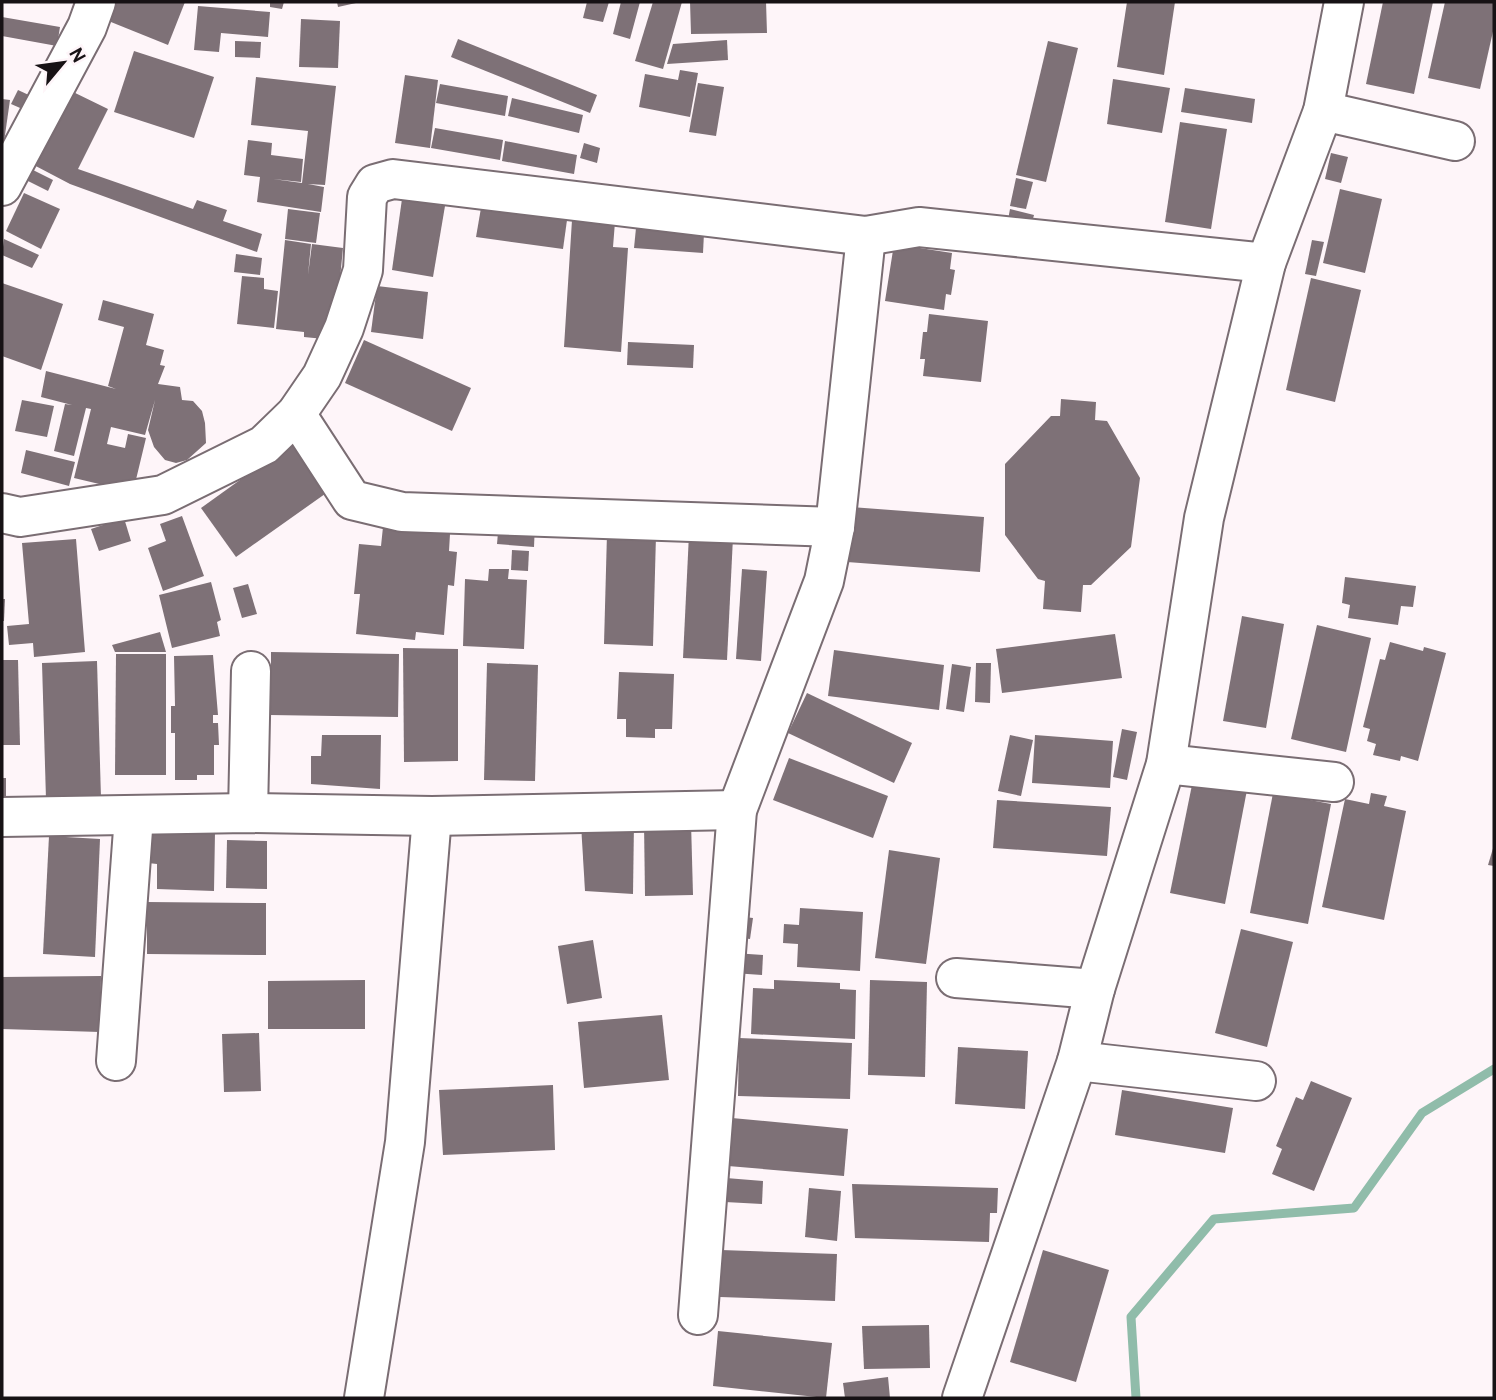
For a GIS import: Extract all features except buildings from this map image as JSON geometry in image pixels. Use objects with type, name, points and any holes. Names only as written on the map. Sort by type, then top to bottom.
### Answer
[{"type":"street","points":[[2,186],[87,27],[96,2]]},
{"type":"street","points":[[962,1398],[1077,1060],[1095,989],[1166,764],[1204,517],[1266,263],[1323,111],[1344,2]]},
{"type":"street","points":[[1323,111],[1455,141]]},
{"type":"street","points":[[2,513],[20,517],[163,495],[264,445],[296,414],[322,376],[344,328],[363,270],[367,197],[375,184],[393,179],[866,236],[919,227],[1266,263]]},
{"type":"street","points":[[698,1315],[737,810],[824,581],[835,527],[866,236]]},
{"type":"street","points":[[296,414],[352,500],[402,512],[835,527]]},
{"type":"street","points":[[247,813],[251,671]]},
{"type":"street","points":[[1166,764],[1334,782]]},
{"type":"street","points":[[2,817],[247,813],[432,816],[737,810]]},
{"type":"street","points":[[116,1060],[134,816]]},
{"type":"street","points":[[364,1398],[405,1142],[432,816]]},
{"type":"street","points":[[956,978],[1095,989]]},
{"type":"street","points":[[1077,1060],[1256,1081]]},
{"type":"waterway","points":[[1136,1398],[1131,1317],[1214,1219],[1354,1208],[1422,1113],[1494,1069]]}]
